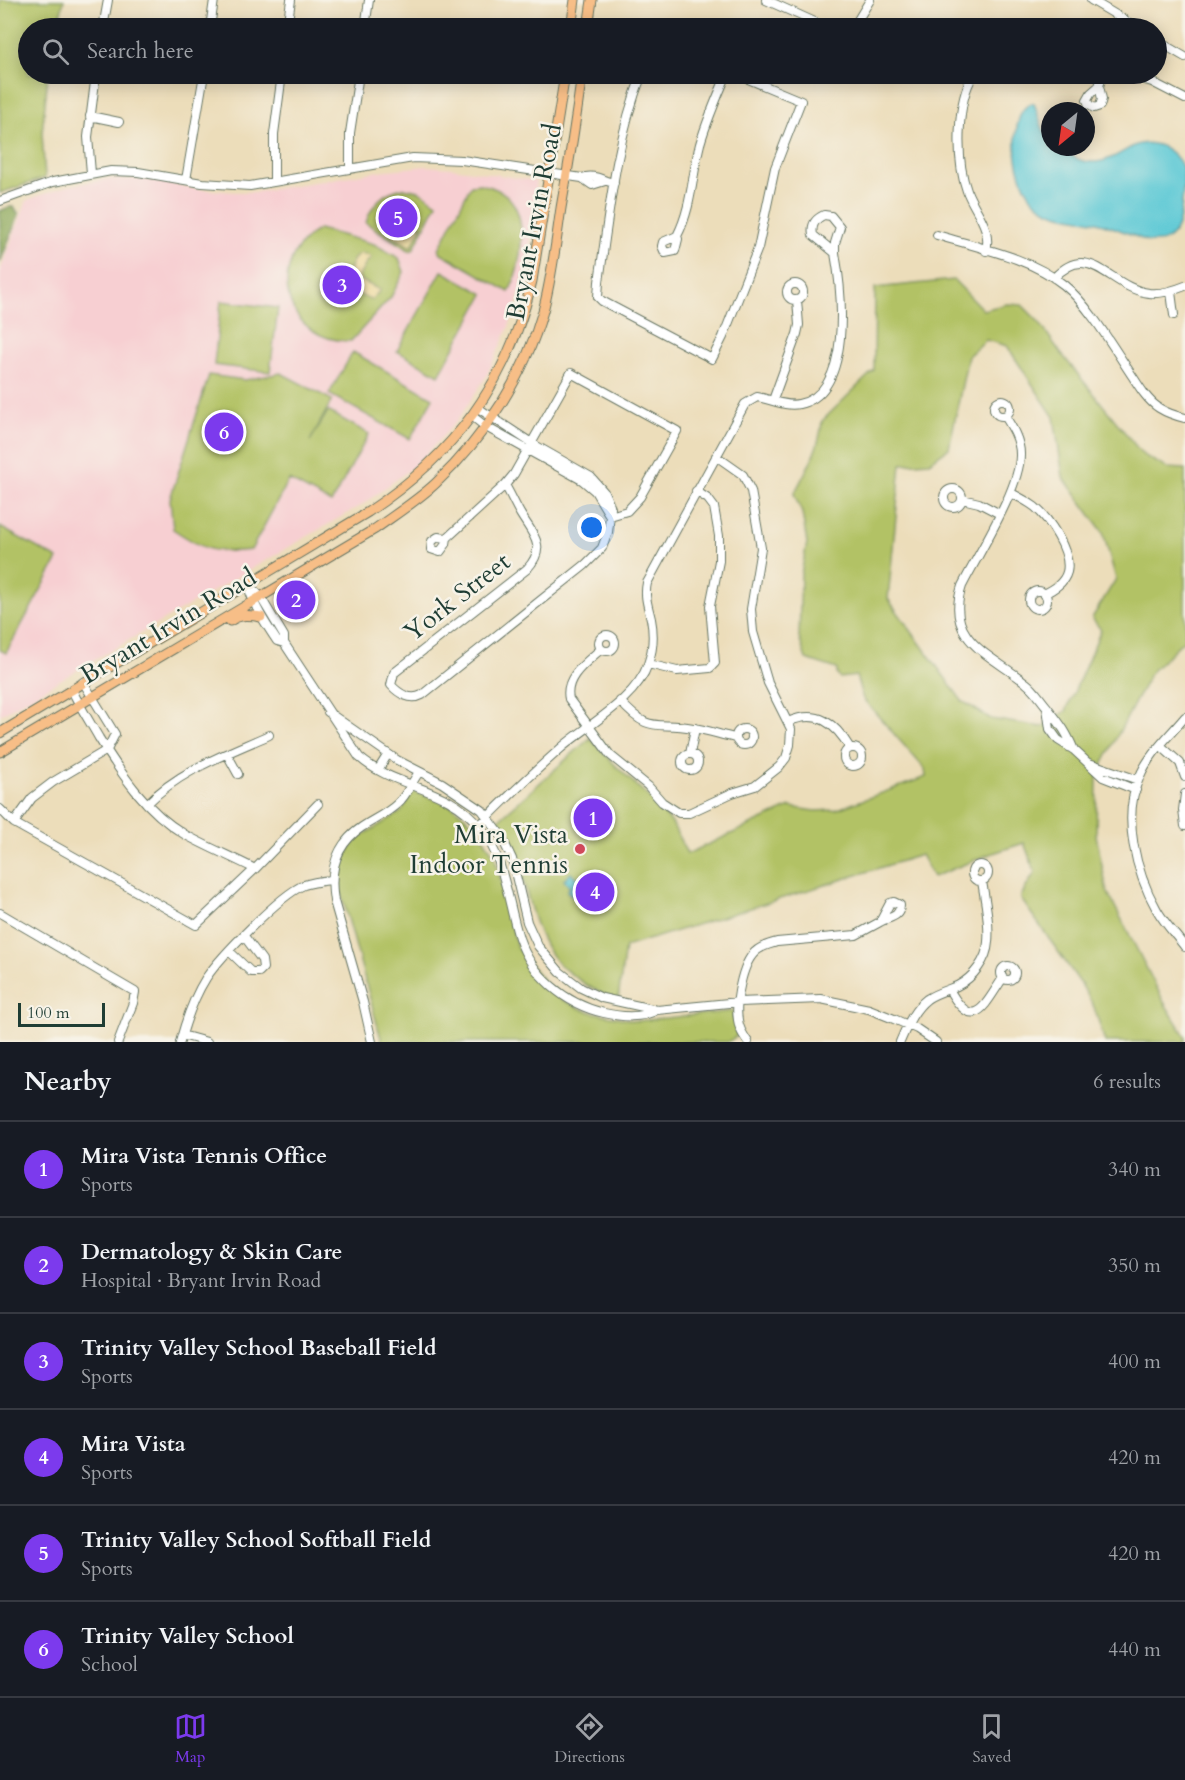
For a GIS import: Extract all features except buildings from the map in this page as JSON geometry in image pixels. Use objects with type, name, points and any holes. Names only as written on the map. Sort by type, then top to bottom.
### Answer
[{"type":"main road","points":[[572,18],[575,0]]},
{"type":"main road","points":[[589,18],[592,0]]},
{"type":"main road","name":"Bryant Irvin Road","points":[[0,733],[368,512],[400,490],[446,449],[475,412],[508,356],[525,309],[532,281],[563,84]]},
{"type":"main road","name":"Bryant Irvin Road","points":[[0,752],[375,529],[418,499],[454,464],[486,427],[521,365],[542,313],[581,84]]},
{"type":"main road","points":[[199,635],[211,633],[237,616],[261,617]]},
{"type":"street","points":[[105,18],[108,0]]},
{"type":"street","points":[[211,18],[214,0]]},
{"type":"street","points":[[288,18],[291,0]]},
{"type":"street","points":[[367,18],[369,0]]},
{"type":"street","points":[[766,0],[779,3],[808,18]]},
{"type":"street","points":[[859,18],[870,0]]},
{"type":"street","points":[[1091,0],[1121,18]]},
{"type":"street","points":[[1167,46],[1185,57]]},
{"type":"street","points":[[91,173],[88,137],[95,84]]},
{"type":"street","points":[[186,180],[202,84]]},
{"type":"street","points":[[274,182],[274,134],[281,84]]},
{"type":"street","points":[[350,168],[350,133],[357,84]]},
{"type":"street","points":[[639,84],[627,117],[614,183],[598,297],[602,302],[706,358],[712,359],[750,268],[765,221],[776,168],[801,101],[760,84]]},
{"type":"street","points":[[676,236],[688,206],[695,165],[706,124],[723,84]]},
{"type":"street","points":[[970,84],[965,98],[959,134],[959,153],[967,190],[986,227],[989,240],[986,251]]},
{"type":"street","points":[[1156,84],[1185,99]]},
{"type":"street","points":[[90,116],[119,122]]},
{"type":"street","points":[[0,201],[53,182],[111,171],[138,172],[186,180],[250,186],[406,159],[433,158],[462,160],[582,178],[594,176],[614,183]]},
{"type":"street","points":[[479,826],[554,755],[590,727],[639,683],[648,664],[653,635],[645,595],[647,583],[745,404],[758,397],[790,405],[809,400],[817,394],[831,376],[836,361],[841,302],[835,253],[835,243],[840,227],[831,216],[824,215],[814,221],[813,235],[835,253]]},
{"type":"street","points":[[937,235],[1023,262],[1054,278],[1077,297],[1144,393],[1158,408],[1185,418]]},
{"type":"street","points":[[1054,278],[1072,263],[1085,262],[1133,289],[1149,293],[1171,292],[1185,286]]},
{"type":"street","points":[[1171,292],[1174,315]]},
{"type":"street","points":[[773,400],[797,334],[796,300]]},
{"type":"street","points":[[447,537],[505,485],[522,463],[531,447],[571,373],[677,431],[640,497],[627,510],[610,516],[595,491],[582,480],[531,447],[491,418],[475,412]]},
{"type":"street","points":[[475,412],[486,427],[531,447]]},
{"type":"street","points":[[1005,416],[1014,430],[1020,452],[1018,472],[1011,493],[962,586],[958,597],[958,616],[969,638],[979,650],[1026,683],[1038,695],[1067,732],[1074,750]]},
{"type":"street","points":[[601,649],[574,676],[567,690],[571,704],[610,754],[648,786],[662,802],[679,813],[689,813],[732,793],[755,786],[779,767],[786,758],[791,729],[768,683],[753,632],[752,596],[761,548],[751,491],[743,475],[716,456]]},
{"type":"street","name":"York Street","points":[[505,485],[519,512],[536,536],[538,544],[535,558],[527,569],[394,673],[391,681],[394,689],[411,698],[422,695],[596,555],[605,541],[610,516]]},
{"type":"street","points":[[648,664],[677,670],[710,668],[715,663],[710,606],[719,561],[718,536],[714,507],[708,499],[696,491]]},
{"type":"street","points":[[1011,493],[1035,507],[1044,516],[1063,546],[1067,571],[1058,586],[1044,594]]},
{"type":"street","points":[[962,499],[979,503],[999,514]]},
{"type":"street","points":[[248,584],[284,636],[284,643],[359,757],[378,770],[456,803],[479,826],[493,846],[524,948],[546,981],[559,994],[589,1010],[633,1016],[648,1015],[657,1010]]},
{"type":"street","points":[[256,598],[261,617],[276,641],[284,643]]},
{"type":"street","points":[[14,823],[32,798],[53,782],[107,750],[116,734],[83,682]]},
{"type":"street","points":[[72,690],[131,788],[147,804],[183,833],[255,869]]},
{"type":"street","points":[[620,701],[635,716],[648,724],[695,728],[735,738]]},
{"type":"street","points":[[1046,707],[1050,729],[1058,740],[1074,750],[1103,777],[1136,790]]},
{"type":"street","points":[[328,711],[388,754],[459,792],[488,817],[500,834],[512,859],[530,928],[538,946],[560,972],[581,988],[602,998],[657,1010],[739,1002],[821,999],[869,1009],[908,1025],[936,1042]]},
{"type":"street","points":[[788,722],[806,717],[826,721],[841,733],[850,748]]},
{"type":"street","points":[[1185,717],[1147,764],[1138,780],[1132,805],[1132,833],[1141,872],[1157,910],[1185,947]]},
{"type":"street","points":[[95,730],[109,723]]},
{"type":"street","points":[[690,754],[695,728]]},
{"type":"street","points":[[147,804],[183,775],[269,735]]},
{"type":"street","points":[[1161,746],[1180,763],[1185,777]]},
{"type":"street","points":[[227,754],[238,774]]},
{"type":"street","points":[[378,770],[388,754]]},
{"type":"street","points":[[1087,762],[1138,780]]},
{"type":"street","points":[[372,1042],[334,901],[331,880],[336,859],[352,834],[398,803],[419,772]]},
{"type":"street","points":[[1185,794],[1185,826]]},
{"type":"street","points":[[0,809],[14,823],[196,925],[318,804]]},
{"type":"street","points":[[207,1042],[181,1039],[193,1004],[206,979],[244,936],[287,895],[303,886],[331,880]]},
{"type":"street","points":[[900,1042],[916,1010],[925,1001],[967,980],[985,956],[988,932],[982,881]]},
{"type":"street","points":[[0,913],[135,992],[118,1042]]},
{"type":"street","points":[[748,1042],[738,1022],[739,1002],[742,977],[753,953],[777,942],[856,935],[880,922]]},
{"type":"street","points":[[230,951],[251,972],[259,972],[263,968],[262,960],[244,936]]},
{"type":"street","points":[[949,989],[957,1005],[974,1012],[988,1004],[1003,978]]},
{"type":"shaded area","points":[[426,166],[536,181],[531,240],[520,294],[509,327],[486,377],[457,421],[417,464],[365,503],[0,715],[0,271],[27,200],[67,186],[107,179],[144,179],[198,189],[256,192],[379,171]]},
{"type":"green space","points":[[0,0],[64,0],[60,18],[18,18],[18,84],[47,84],[42,133],[45,178],[0,193]]},
{"type":"green space","points":[[480,184],[495,188],[506,195],[515,207],[519,218],[520,257],[509,292],[441,253],[439,249],[471,185]]},
{"type":"green space","points":[[404,188],[419,191],[437,203],[413,250],[410,251],[366,223],[379,200],[390,192]]},
{"type":"green space","points":[[14,207],[19,214],[0,263],[0,211]]},
{"type":"green space","points":[[319,229],[374,244],[399,258],[404,272],[391,297],[351,341],[328,338],[310,329],[297,315],[289,299],[287,280],[291,261],[302,244]]},
{"type":"green space","points":[[442,271],[484,294],[439,375],[397,351]]},
{"type":"green space","points":[[954,280],[983,310],[1007,304],[1022,305],[1039,322],[1060,352],[1143,455],[1167,468],[1185,469],[1185,639],[1151,672],[1103,763],[1097,779],[1096,835],[1107,891],[1165,1004],[1185,1036],[1185,1042],[1105,1042],[1094,1007],[1081,984],[1021,899],[1035,872],[1024,843],[933,877],[921,855],[625,947],[618,1000],[593,989],[562,967],[549,952],[539,931],[515,853],[510,841],[496,822],[590,738],[672,823],[687,854],[790,807],[815,811],[835,810],[926,777],[925,769],[863,699],[856,676],[840,678],[837,669],[806,659],[799,638],[801,574],[807,543],[802,513],[794,494],[815,450],[822,421],[874,370],[875,288]],"holes":[[[986,340],[1007,346],[1054,417],[1063,477],[1103,532],[1116,579],[1092,618],[1101,630],[1066,711],[1042,727],[991,719],[962,701],[888,599],[901,464],[929,462],[949,448],[968,356]]]},
{"type":"green space","points":[[221,301],[278,308],[270,372],[214,365]]},
{"type":"green space","points":[[353,352],[433,398],[410,439],[329,394]]},
{"type":"green space","points":[[281,373],[332,400],[310,441],[328,411],[369,434],[331,503],[289,480],[251,550],[218,551],[201,546],[173,529],[170,499],[209,375],[245,380]]},
{"type":"green space","points":[[0,527],[58,559],[6,653],[0,650]]},
{"type":"green space","points":[[413,791],[452,806],[477,827],[495,857],[517,948],[548,986],[563,1000],[586,1011],[637,1021],[733,1011],[738,1035],[728,1042],[382,1042],[340,889],[340,862],[358,838],[401,812]]},
{"type":"sand","points":[[403,218],[415,220],[422,227],[411,247],[392,236],[394,225]]},
{"type":"sand","points":[[360,253],[371,258],[359,276],[360,280],[380,290],[373,299],[357,293],[350,281],[350,266]]},
{"type":"water","points":[[1034,103],[1041,123],[1041,156],[1073,156],[1085,161],[1102,161],[1135,145],[1150,143],[1172,153],[1178,159],[1184,172],[1180,220],[1173,234],[1159,242],[1149,242],[1097,222],[1053,213],[1038,204],[1030,195],[1020,174],[1016,150],[1020,116],[1030,104]]},
{"type":"water","points":[[571,873],[579,880],[581,877],[589,885],[576,899],[567,891],[570,887],[564,880]]},
{"type":"place","name":"Trinity Valley School Softball Field","points":[[398,218]]},
{"type":"place","name":"Trinity Valley School Baseball Field","points":[[342,285]]},
{"type":"place","name":"Trinity Valley School","points":[[224,432]]},
{"type":"place","name":"Dermatology & Skin Care","points":[[296,600]]},
{"type":"place","name":"Mira Vista Tennis Office","points":[[593,818]]},
{"type":"place","name":"Mira Vista Indoor Tennis","points":[[580,849]]},
{"type":"place","name":"Mira Vista","points":[[595,892]]}]
